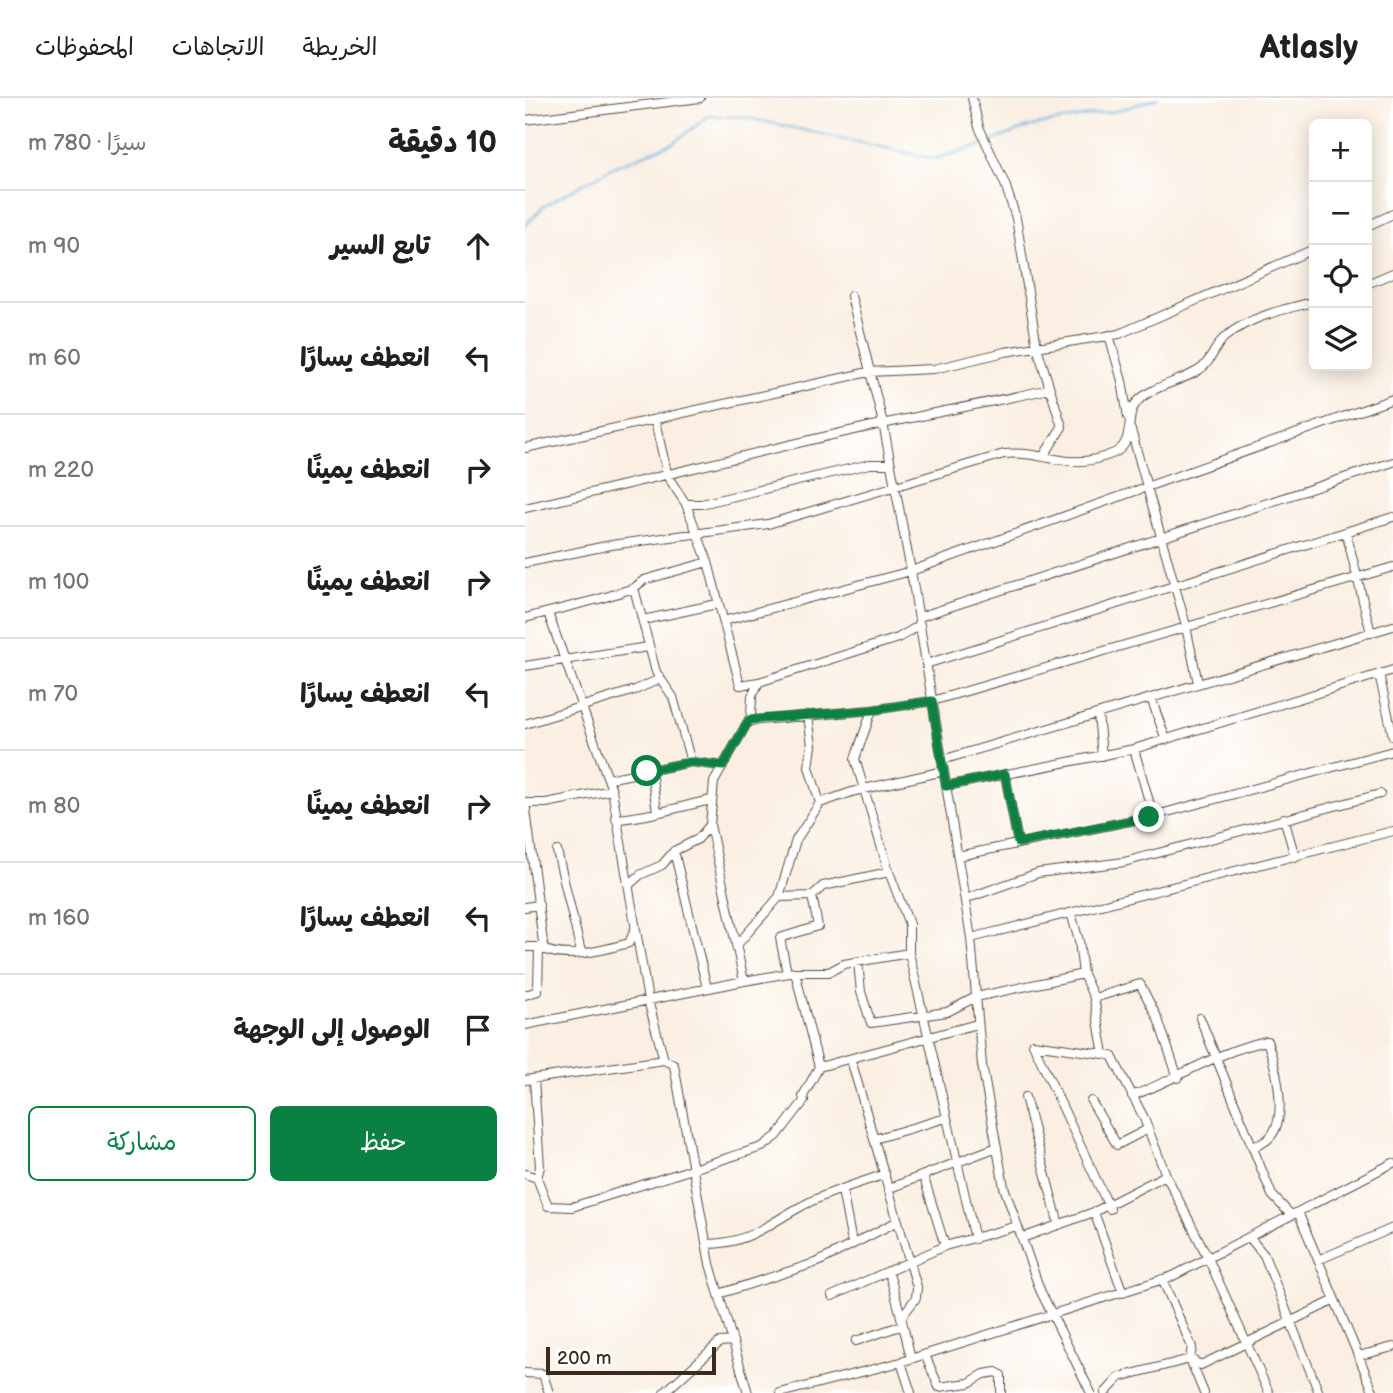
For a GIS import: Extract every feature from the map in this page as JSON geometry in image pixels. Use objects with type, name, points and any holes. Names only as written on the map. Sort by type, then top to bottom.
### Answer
[{"type":"street","points":[[525,120],[700,98]]},
{"type":"street","points":[[972,98],[979,127],[1002,174],[1016,218],[1037,346],[1062,427],[1042,457]]},
{"type":"street","points":[[1372,224],[1393,214]]},
{"type":"street","points":[[525,448],[869,372],[934,369],[1037,346],[1109,335],[1309,251]]},
{"type":"street","points":[[1372,282],[1393,273]]},
{"type":"street","points":[[851,296],[883,424],[911,571],[971,938],[977,1024],[1004,1187],[1051,1315],[1091,1393]]},
{"type":"street","points":[[525,564],[611,545],[768,524],[996,456],[1021,453],[1076,463],[1116,452],[1130,429],[1130,414],[1139,399],[1199,370],[1225,337],[1262,316],[1309,303]]},
{"type":"street","points":[[1109,335],[1122,381],[1130,429],[1186,629],[1198,683]]},
{"type":"street","points":[[525,508],[668,477],[883,424],[1049,389]]},
{"type":"street","points":[[723,621],[911,571],[1393,399]]},
{"type":"street","points":[[655,421],[668,477],[685,504],[708,562],[740,685],[759,682],[898,638],[919,621],[1393,462]]},
{"type":"street","points":[[685,504],[701,504],[870,464],[890,464]]},
{"type":"street","points":[[926,664],[1393,517]]},
{"type":"street","points":[[1346,532],[1371,633]]},
{"type":"street","points":[[525,618],[633,588],[644,580],[708,562]]},
{"type":"street","points":[[749,720],[872,710],[932,701],[1393,567]]},
{"type":"street","points":[[633,588],[648,647],[660,679],[673,697],[691,762]]},
{"type":"street","points":[[643,620],[717,604]]},
{"type":"street","points":[[548,613],[612,790],[648,1000],[664,1060],[676,1070],[707,1244],[748,1393]]},
{"type":"street","points":[[942,760],[1393,626]]},
{"type":"street","points":[[525,666],[648,647]]},
{"type":"street","points":[[946,786],[1134,750],[1393,670]]},
{"type":"street","points":[[1379,674],[1393,736]]},
{"type":"street","points":[[525,724],[660,679]]},
{"type":"street","points":[[744,981],[710,825],[711,800],[713,782],[749,720],[752,696],[759,682]]},
{"type":"street","points":[[1151,698],[1166,740]]},
{"type":"street","points":[[872,710],[855,759],[862,790],[889,873],[909,924],[909,953],[975,1239]]},
{"type":"street","points":[[1098,714],[1102,755]]},
{"type":"street","points":[[807,715],[812,746],[809,767],[820,803]]},
{"type":"street","points":[[1134,750],[1153,816]]},
{"type":"street","points":[[958,856],[1153,816],[1393,751]]},
{"type":"street","points":[[608,779],[691,762],[723,766]]},
{"type":"street","points":[[737,946],[779,897],[796,840],[820,803],[944,771]]},
{"type":"street","points":[[651,772],[657,811]]},
{"type":"street","points":[[1005,774],[1018,843]]},
{"type":"street","points":[[525,995],[538,991],[542,948],[525,803],[546,803],[612,790]]},
{"type":"street","points":[[965,899],[1038,873],[1124,862],[1380,794]]},
{"type":"street","points":[[616,820],[638,818],[657,811],[711,800]]},
{"type":"street","points":[[1285,818],[1295,857]]},
{"type":"street","points":[[629,884],[640,874],[662,865],[674,851],[698,839],[710,825]]},
{"type":"street","points":[[971,938],[1393,831]]},
{"type":"street","points":[[557,850],[581,952]]},
{"type":"street","points":[[674,851],[707,988]]},
{"type":"street","points":[[779,897],[812,896],[823,886],[889,873]]},
{"type":"street","points":[[664,1060],[529,1080],[540,1167],[537,1178],[548,1206],[572,1207],[694,1170],[762,1147],[777,1136],[804,1101],[803,1096],[819,1067],[780,938],[818,926],[812,896]]},
{"type":"street","points":[[525,907],[539,905]]},
{"type":"street","points":[[1071,913],[1079,941],[1083,974],[1094,998],[1104,1054]]},
{"type":"street","points":[[525,947],[542,948],[558,955],[605,950],[629,943],[635,929]]},
{"type":"street","points":[[525,1025],[744,981],[791,973],[828,972],[844,964],[909,953]]},
{"type":"street","points":[[858,962],[861,992],[871,1023],[947,1012],[976,997],[1083,974]]},
{"type":"street","points":[[1094,998],[1140,984],[1158,1019],[1178,1079]]},
{"type":"street","points":[[1200,1018],[1272,1195],[1294,1213],[1318,1260],[1374,1393]]},
{"type":"street","points":[[819,1067],[977,1024]]},
{"type":"street","points":[[1132,1096],[1178,1079],[1217,1059],[1267,1041],[1278,1073],[1281,1111],[1271,1132],[1259,1145],[1254,1146]]},
{"type":"street","points":[[1109,1207],[1033,1044],[1112,1056],[1269,1393]]},
{"type":"street","points":[[851,1060],[917,1287],[916,1298],[903,1315]]},
{"type":"street","points":[[1024,1097],[1059,1225]]},
{"type":"street","points":[[1091,1101],[1117,1145],[1148,1129]]},
{"type":"street","points":[[874,1139],[946,1118]]},
{"type":"street","points":[[890,1188],[997,1147]]},
{"type":"street","points":[[780,1393],[925,1355],[1162,1279],[1393,1163]]},
{"type":"street","points":[[525,1174],[537,1178]]},
{"type":"street","points":[[707,1244],[730,1244],[762,1230],[804,1205],[885,1174]]},
{"type":"street","points":[[923,1175],[945,1246]]},
{"type":"street","points":[[1022,1238],[1109,1207],[1166,1175]]},
{"type":"street","points":[[842,1190],[852,1242]]},
{"type":"street","points":[[1094,1212],[1123,1293]]},
{"type":"street","points":[[719,1294],[818,1262],[852,1242],[898,1221]]},
{"type":"street","points":[[832,1296],[945,1246],[1017,1226]]},
{"type":"street","points":[[1318,1260],[1393,1228]]},
{"type":"street","points":[[1249,1237],[1264,1255],[1319,1393]]},
{"type":"street","points":[[888,1271],[903,1315],[911,1359]]},
{"type":"street","points":[[1162,1279],[1192,1347],[1190,1359],[1204,1393]]},
{"type":"street","points":[[1105,1393],[1120,1377],[1190,1359],[1201,1364],[1335,1300]]},
{"type":"street","points":[[856,1341],[903,1325]]},
{"type":"street","points":[[664,1393],[720,1342],[733,1341]]},
{"type":"street","points":[[1358,1356],[1393,1347]]},
{"type":"street","points":[[925,1355],[939,1387],[969,1383],[984,1374],[996,1372],[1001,1375],[1001,1393]]},
{"type":"street","points":[[901,1362],[911,1393]]},
{"type":"street","points":[[525,1374],[543,1374],[549,1393]]},
{"type":"street","points":[[821,1382],[824,1393]]},
{"type":"street","points":[[969,1383],[973,1393]]},
{"type":"waterway","points":[[990,142],[1031,126],[1116,111],[1158,98]]},
{"type":"waterway","points":[[525,226],[544,206],[613,167],[673,143],[709,116],[744,117],[935,159],[985,144]]},
{"type":"route","points":[[647,771],[691,762],[723,766],[749,720],[872,710],[932,701],[946,786],[1005,774],[1018,843],[1149,817]]}]
